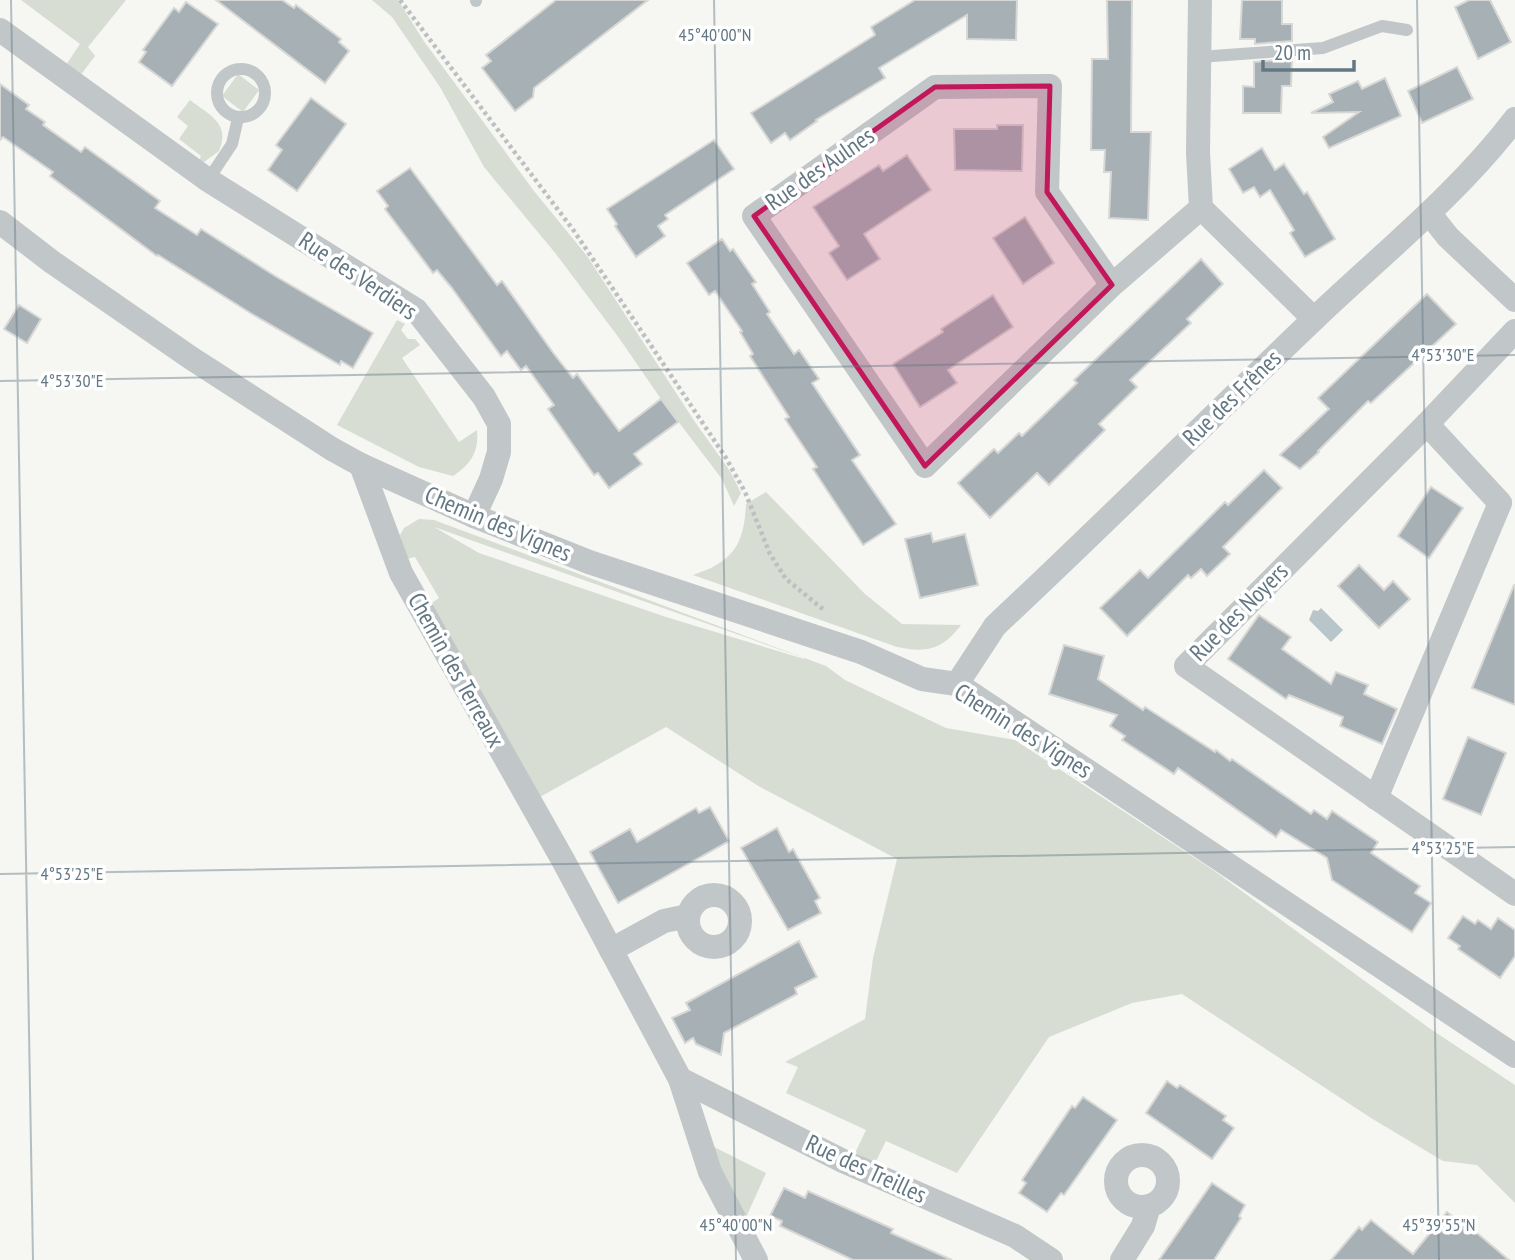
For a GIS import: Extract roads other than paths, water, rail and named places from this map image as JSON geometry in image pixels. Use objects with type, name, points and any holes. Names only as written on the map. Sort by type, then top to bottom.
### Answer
[{"type":"street","points":[[1200,0],[1198,153],[1201,208],[1314,319]]},
{"type":"street","name":"Rue des Verdiers","points":[[0,30],[208,180],[416,310],[484,397],[499,424],[499,452],[491,479],[474,516]]},
{"type":"street","name":"Rue des Aulnes","points":[[1112,285],[1047,192],[1050,86],[935,87],[754,216],[925,466],[1112,285],[1201,208]]},
{"type":"street","name":"Rue des Frênes","points":[[957,684],[995,626],[1314,319],[1429,213],[1494,147],[1515,119]]},
{"type":"street","points":[[1429,213],[1448,237],[1515,300]]},
{"type":"street","points":[[0,222],[52,262],[191,358],[361,465]]},
{"type":"street","name":"Rue des Noyers","points":[[1515,331],[1427,424],[1186,666],[1515,894]]},
{"type":"street","points":[[1376,798],[1500,503],[1427,424]]},
{"type":"street","name":"Chemin des Vignes","points":[[361,465],[474,516],[589,562],[861,652],[922,679],[957,684],[1515,1056]]},
{"type":"street","name":"Chemin des Terreaux","points":[[361,465],[401,573],[563,860],[680,1079],[710,1172],[756,1260]]},
{"type":"street","points":[[611,950],[664,921],[688,916]]},
{"type":"street","name":"Rue des Treilles","points":[[680,1079],[843,1161],[1015,1236],[1051,1260]]},
{"type":"street","points":[[1122,1260],[1143,1226],[1149,1206]]},
{"type":"lane","points":[[1199,57],[1323,48],[1382,26],[1407,30]]},
{"type":"lane","points":[[240,69],[255,73],[261,78],[266,93],[262,108],[248,117],[237,118],[224,111],[219,104],[217,88],[226,74],[240,69]]},
{"type":"lane","points":[[208,180],[232,144],[237,118]]}]
